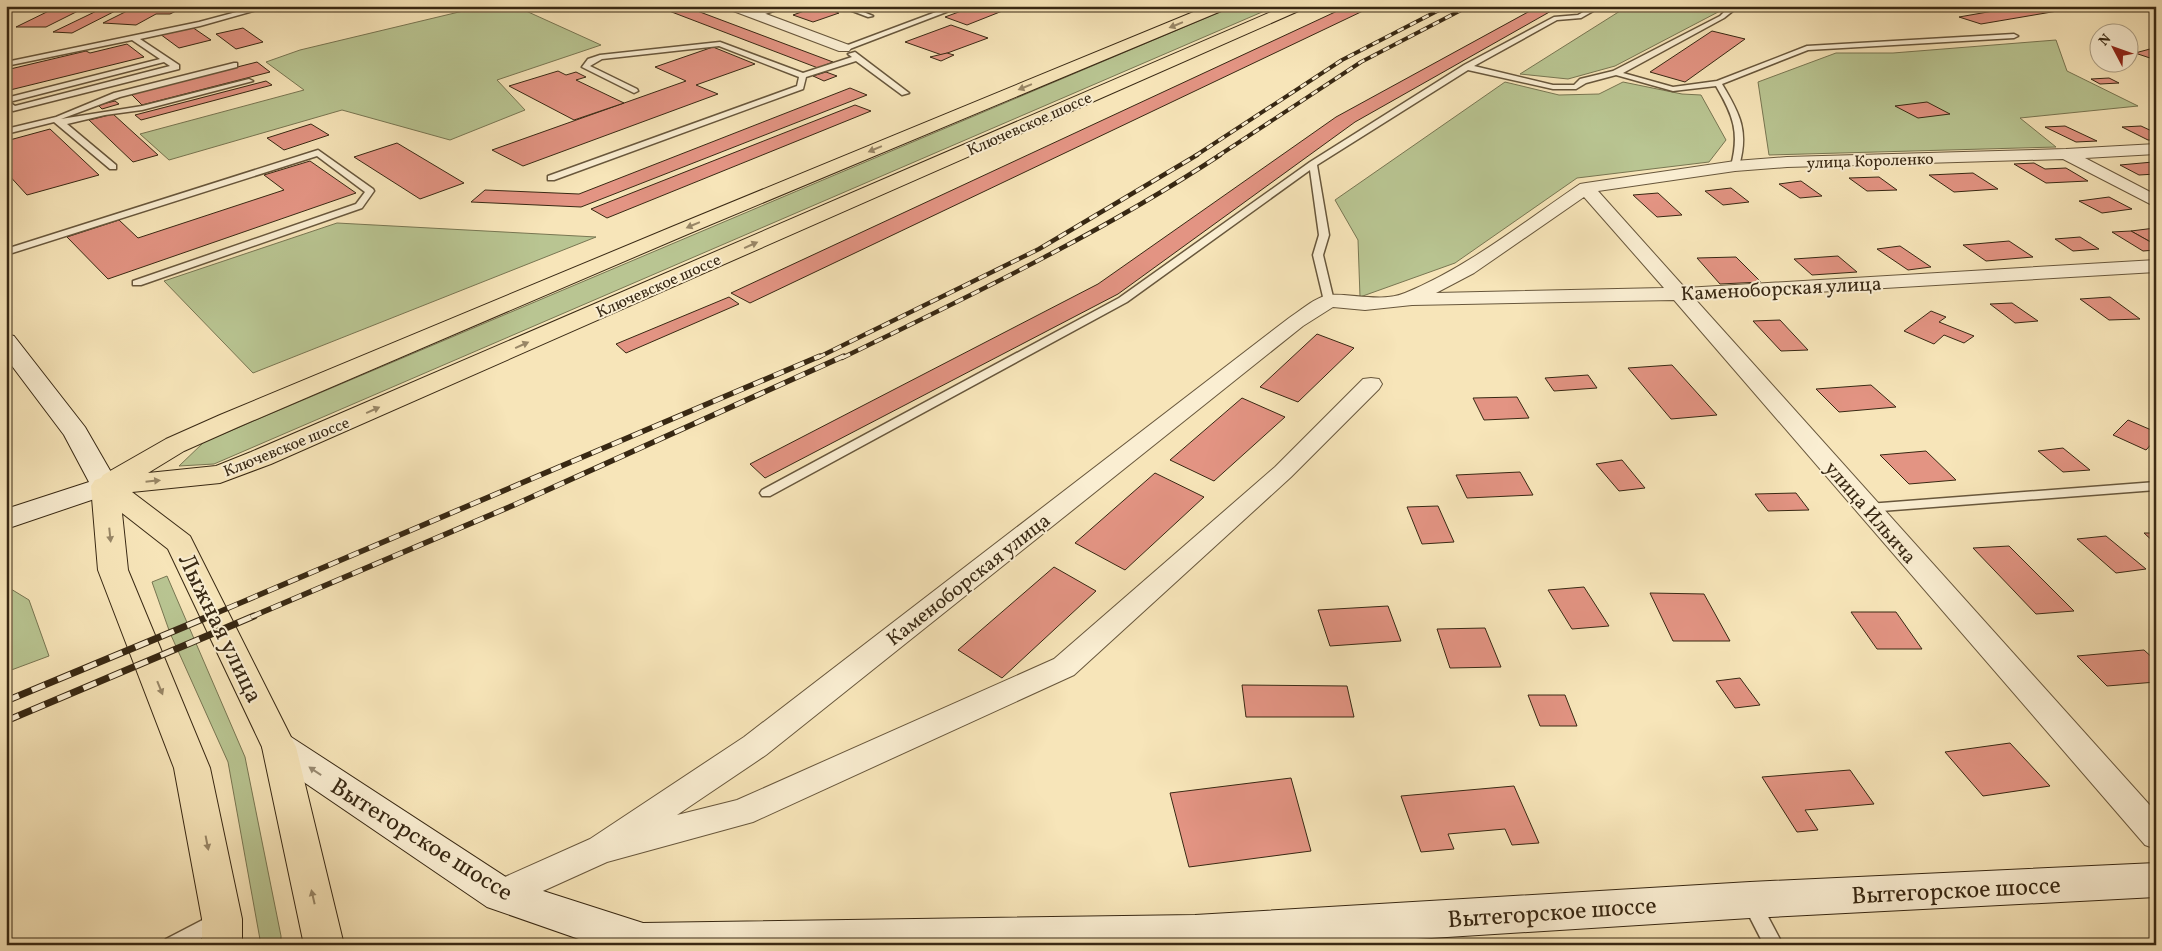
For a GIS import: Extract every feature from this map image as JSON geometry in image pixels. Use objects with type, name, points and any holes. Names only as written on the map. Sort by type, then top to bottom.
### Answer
[{"type":"main road","name":"Ключевское шоссе","points":[[105,486],[175,445],[229,421],[1221,6]]},
{"type":"main road","name":"Ключевское шоссе","points":[[105,486],[220,474],[261,458],[1298,6]]},
{"type":"main road","points":[[11,355],[76,433],[105,486],[113,570],[192,768],[222,932]]},
{"type":"main road","points":[[6,519],[105,486]]},
{"type":"main road","name":"Лыжная улица","points":[[105,486],[180,543],[280,747],[324,945]]},
{"type":"main road","name":"Вытегорское шоссе","points":[[280,747],[501,895],[643,942],[1196,939],[1750,900],[2156,880]]},
{"type":"street","points":[[733,6],[844,48]]},
{"type":"street","name":"улица Короленко","points":[[1586,188],[1736,166],[1786,162],[2066,154],[2156,149]]},
{"type":"street","points":[[2066,154],[2156,202]]},
{"type":"street","points":[[1407,300],[1467,269],[1586,188]]},
{"type":"street","name":"улица Ильича","points":[[1586,188],[2156,835]]},
{"type":"street","name":"Каменоборская улица","points":[[601,850],[755,746],[1296,322],[1329,301],[1366,304],[1407,300],[1680,294],[2156,266]]},
{"type":"street","points":[[501,895],[601,850],[742,812],[1064,667],[1283,472],[1371,384]]},
{"type":"lane","points":[[6,64],[134,38],[268,6]]},
{"type":"lane","points":[[758,15],[785,6]]},
{"type":"lane","points":[[842,6],[870,16]]},
{"type":"lane","points":[[844,48],[959,6]]},
{"type":"lane","points":[[766,493],[1124,300],[1313,164],[1467,67],[1556,18],[1579,17],[1599,6]]},
{"type":"lane","points":[[1467,67],[1553,87],[1576,87],[1584,81],[1616,73],[1722,17],[1731,10],[1730,6]]},
{"type":"lane","points":[[1616,73],[1673,89],[1718,83],[1807,48],[1883,42],[2014,36]]},
{"type":"lane","points":[[6,102],[13,109],[176,68],[134,38]]},
{"type":"lane","points":[[634,91],[586,67],[591,61],[600,57],[720,44],[803,76],[857,58]]},
{"type":"lane","points":[[844,48],[904,94]]},
{"type":"lane","points":[[6,102],[165,60]]},
{"type":"lane","points":[[59,121],[117,95],[234,65]]},
{"type":"lane","points":[[551,178],[800,87],[803,76]]},
{"type":"lane","points":[[6,132],[59,121],[142,108],[249,81]]},
{"type":"lane","points":[[1718,83],[1737,115],[1741,148],[1736,166]]},
{"type":"lane","points":[[59,121],[113,167]]},
{"type":"lane","points":[[6,252],[318,153],[370,191],[359,206],[137,283]]},
{"type":"lane","points":[[1313,164],[1324,235],[1318,255],[1329,301]]},
{"type":"lane","points":[[1868,508],[2156,486]]},
{"type":"lane","points":[[1750,900],[1774,945]]},
{"type":"lane","points":[[172,945],[222,932]]},
{"type":"green space","points":[[484,6],[515,6],[601,45],[497,80],[525,110],[450,140],[342,110],[169,160],[140,134],[304,90],[266,62],[300,50]]},
{"type":"green space","points":[[1234,6],[1276,6],[214,464],[179,466],[204,442]]},
{"type":"green space","points":[[1628,6],[1718,6],[1720,11],[1615,66],[1568,79],[1520,74]]},
{"type":"green space","points":[[2056,40],[2067,71],[2138,106],[2020,118],[2056,147],[1769,155],[1758,82],[1836,53],[1893,53]]},
{"type":"green space","points":[[1505,82],[1559,95],[1599,94],[1623,82],[1682,94],[1701,95],[1726,140],[1709,162],[1577,178],[1455,263],[1360,297],[1358,240],[1335,200]]},
{"type":"green space","points":[[337,223],[596,237],[253,373],[164,281]]},
{"type":"green space","points":[[167,576],[245,757],[281,936],[281,945],[261,945],[228,762],[170,633],[152,582]]},
{"type":"green space","points":[[6,586],[29,600],[49,656],[6,672]]},
{"type":"building","points":[[59,6],[88,6],[46,27],[16,27]]},
{"type":"building","points":[[107,6],[125,6],[72,33],[53,32]]},
{"type":"building","points":[[137,6],[186,6],[170,14],[156,14],[136,25],[103,23]]},
{"type":"building","points":[[656,6],[684,6],[833,62],[818,68]]},
{"type":"building","points":[[818,6],[839,13],[813,22],[793,15]]},
{"type":"building","points":[[975,6],[1015,6],[967,25],[945,17]]},
{"type":"building","points":[[1348,6],[1365,10],[750,303],[731,293]]},
{"type":"building","points":[[1539,6],[1560,6],[1355,122],[1118,294],[765,478],[750,464],[1098,284],[1336,117]]},
{"type":"building","points":[[1926,6],[1957,6],[1936,10]]},
{"type":"building","points":[[2022,6],[2087,6],[1981,24],[1959,17]]},
{"type":"building","points":[[951,25],[988,38],[942,55],[905,42]]},
{"type":"building","points":[[192,27],[211,40],[179,48],[160,34]]},
{"type":"building","points":[[243,28],[263,42],[236,49],[216,34]]},
{"type":"building","points":[[1712,31],[1745,39],[1685,82],[1650,72]]},
{"type":"building","points":[[127,44],[144,57],[6,91],[6,70],[86,51],[90,53]]},
{"type":"building","points":[[713,47],[755,64],[696,85],[718,94],[523,166],[492,150],[686,81],[655,67]]},
{"type":"building","points":[[2150,49],[2156,50],[2156,60],[2140,55],[2140,52]]},
{"type":"building","points":[[947,53],[954,55],[941,61],[930,57]]},
{"type":"building","points":[[257,62],[270,72],[142,105],[131,94]]},
{"type":"building","points":[[558,71],[566,75],[576,72],[586,77],[576,80],[624,103],[574,120],[509,86]]},
{"type":"building","points":[[826,72],[837,76],[824,81],[813,76]]},
{"type":"building","points":[[2109,78],[2119,83],[2100,84],[2091,79]]},
{"type":"building","points":[[266,81],[272,85],[141,120],[135,115]]},
{"type":"building","points":[[850,88],[867,95],[581,207],[471,202],[485,190],[579,194]]},
{"type":"building","points":[[115,101],[119,104],[102,109],[98,105]]},
{"type":"building","points":[[1927,102],[1950,114],[1918,118],[1895,106]]},
{"type":"building","points":[[855,105],[871,111],[607,218],[591,209]]},
{"type":"building","points":[[113,114],[158,155],[133,162],[89,120]]},
{"type":"building","points":[[311,124],[329,135],[284,150],[267,138]]},
{"type":"building","points":[[2065,126],[2097,141],[2076,142],[2045,127]]},
{"type":"building","points":[[2141,126],[2156,133],[2156,140],[2148,140],[2122,127]]},
{"type":"building","points":[[50,129],[99,175],[27,195],[6,172],[6,141]]},
{"type":"building","points":[[397,143],[464,183],[420,199],[354,157]]},
{"type":"building","points":[[310,161],[356,193],[108,279],[67,237],[119,220],[138,238],[284,190],[264,175]]},
{"type":"building","points":[[2153,162],[2156,164],[2156,174],[2139,175],[2120,165]]},
{"type":"building","points":[[2034,163],[2045,169],[2066,168],[2088,181],[2046,183],[2014,164]]},
{"type":"building","points":[[1973,173],[1998,189],[1954,192],[1929,175]]},
{"type":"building","points":[[1879,177],[1897,190],[1867,191],[1849,178]]},
{"type":"building","points":[[1801,181],[1822,196],[1800,198],[1779,184]]},
{"type":"building","points":[[1731,188],[1749,202],[1723,205],[1705,191]]},
{"type":"building","points":[[1658,193],[1682,215],[1657,217],[1633,195]]},
{"type":"building","points":[[2109,197],[2132,209],[2102,213],[2079,201]]},
{"type":"building","points":[[2155,228],[2156,245],[2131,231]]},
{"type":"building","points":[[2131,231],[2156,245],[2156,250],[2143,251],[2112,232]]},
{"type":"building","points":[[2080,237],[2099,249],[2073,251],[2055,239]]},
{"type":"building","points":[[2009,241],[2033,257],[1986,261],[1963,245]]},
{"type":"building","points":[[1900,246],[1931,267],[1908,270],[1877,249]]},
{"type":"building","points":[[1838,256],[1857,272],[1812,275],[1794,259]]},
{"type":"building","points":[[1736,257],[1761,282],[1720,284],[1697,258]]},
{"type":"building","points":[[729,297],[739,304],[626,353],[616,344]]},
{"type":"building","points":[[2110,297],[2140,319],[2109,320],[2080,299]]},
{"type":"building","points":[[2012,303],[2038,321],[2015,323],[1990,304]]},
{"type":"building","points":[[1931,311],[1946,317],[1939,322],[1974,336],[1964,343],[1944,335],[1934,344],[1904,331]]},
{"type":"building","points":[[1780,320],[1808,350],[1781,351],[1753,321]]},
{"type":"building","points":[[1317,334],[1354,348],[1298,402],[1260,387]]},
{"type":"building","points":[[1672,365],[1717,415],[1671,419],[1628,368]]},
{"type":"building","points":[[1588,375],[1597,388],[1554,391],[1545,378]]},
{"type":"building","points":[[1871,385],[1896,407],[1839,412],[1816,389]]},
{"type":"building","points":[[1517,397],[1529,418],[1484,420],[1473,398]]},
{"type":"building","points":[[1242,398],[1285,417],[1214,481],[1170,460]]},
{"type":"building","points":[[2128,420],[2156,432],[2156,439],[2146,450],[2113,435]]},
{"type":"building","points":[[2063,448],[2090,470],[2063,472],[2038,451]]},
{"type":"building","points":[[1926,451],[1956,480],[1909,484],[1880,455]]},
{"type":"building","points":[[1622,460],[1645,488],[1619,491],[1596,464]]},
{"type":"building","points":[[1520,472],[1533,495],[1467,498],[1456,475]]},
{"type":"building","points":[[1155,473],[1204,497],[1125,570],[1075,543]]},
{"type":"building","points":[[1796,493],[1809,510],[1768,511],[1755,494]]},
{"type":"building","points":[[1438,506],[1454,542],[1422,544],[1407,507]]},
{"type":"building","points":[[2144,533],[2156,533],[2156,544]]},
{"type":"building","points":[[2106,536],[2146,569],[2116,573],[2077,539]]},
{"type":"building","points":[[2009,546],[2074,611],[2036,614],[1973,548]]},
{"type":"building","points":[[1054,567],[1096,591],[1002,678],[958,650]]},
{"type":"building","points":[[1584,587],[1609,626],[1572,629],[1548,590]]},
{"type":"building","points":[[1650,593],[1704,594],[1730,641],[1673,641]]},
{"type":"building","points":[[1388,606],[1401,641],[1330,646],[1318,610]]},
{"type":"building","points":[[1851,612],[1896,612],[1922,649],[1877,649]]},
{"type":"building","points":[[1485,628],[1501,667],[1450,668],[1437,629]]},
{"type":"building","points":[[2144,650],[2156,661],[2156,682],[2107,686],[2077,656]]},
{"type":"building","points":[[1740,678],[1760,705],[1735,708],[1716,681]]},
{"type":"building","points":[[1242,685],[1347,686],[1354,717],[1246,717]]},
{"type":"building","points":[[1528,695],[1565,695],[1577,726],[1540,726]]},
{"type":"building","points":[[2010,743],[2050,786],[1983,796],[1945,752]]},
{"type":"building","points":[[1850,770],[1874,804],[1805,810],[1818,830],[1797,832],[1762,777]]},
{"type":"building","points":[[1291,778],[1311,851],[1189,867],[1170,793]]},
{"type":"building","points":[[1514,786],[1539,843],[1512,845],[1505,829],[1448,834],[1454,849],[1421,852],[1401,796]]},
{"type":"railway","points":[[1195,156],[1342,60],[1447,6]]},
{"type":"railway","points":[[1218,156],[1361,62],[1469,6]]},
{"type":"railway","points":[[817,358],[1039,249],[1197,155]]},
{"type":"railway","points":[[842,358],[987,287],[1082,237],[1175,184],[1220,155]]},
{"type":"railway","points":[[207,617],[820,356]]},
{"type":"railway","points":[[251,617],[514,505],[844,356]]},
{"type":"railway","points":[[6,701],[210,616]]},
{"type":"railway","points":[[6,721],[254,616]]}]
